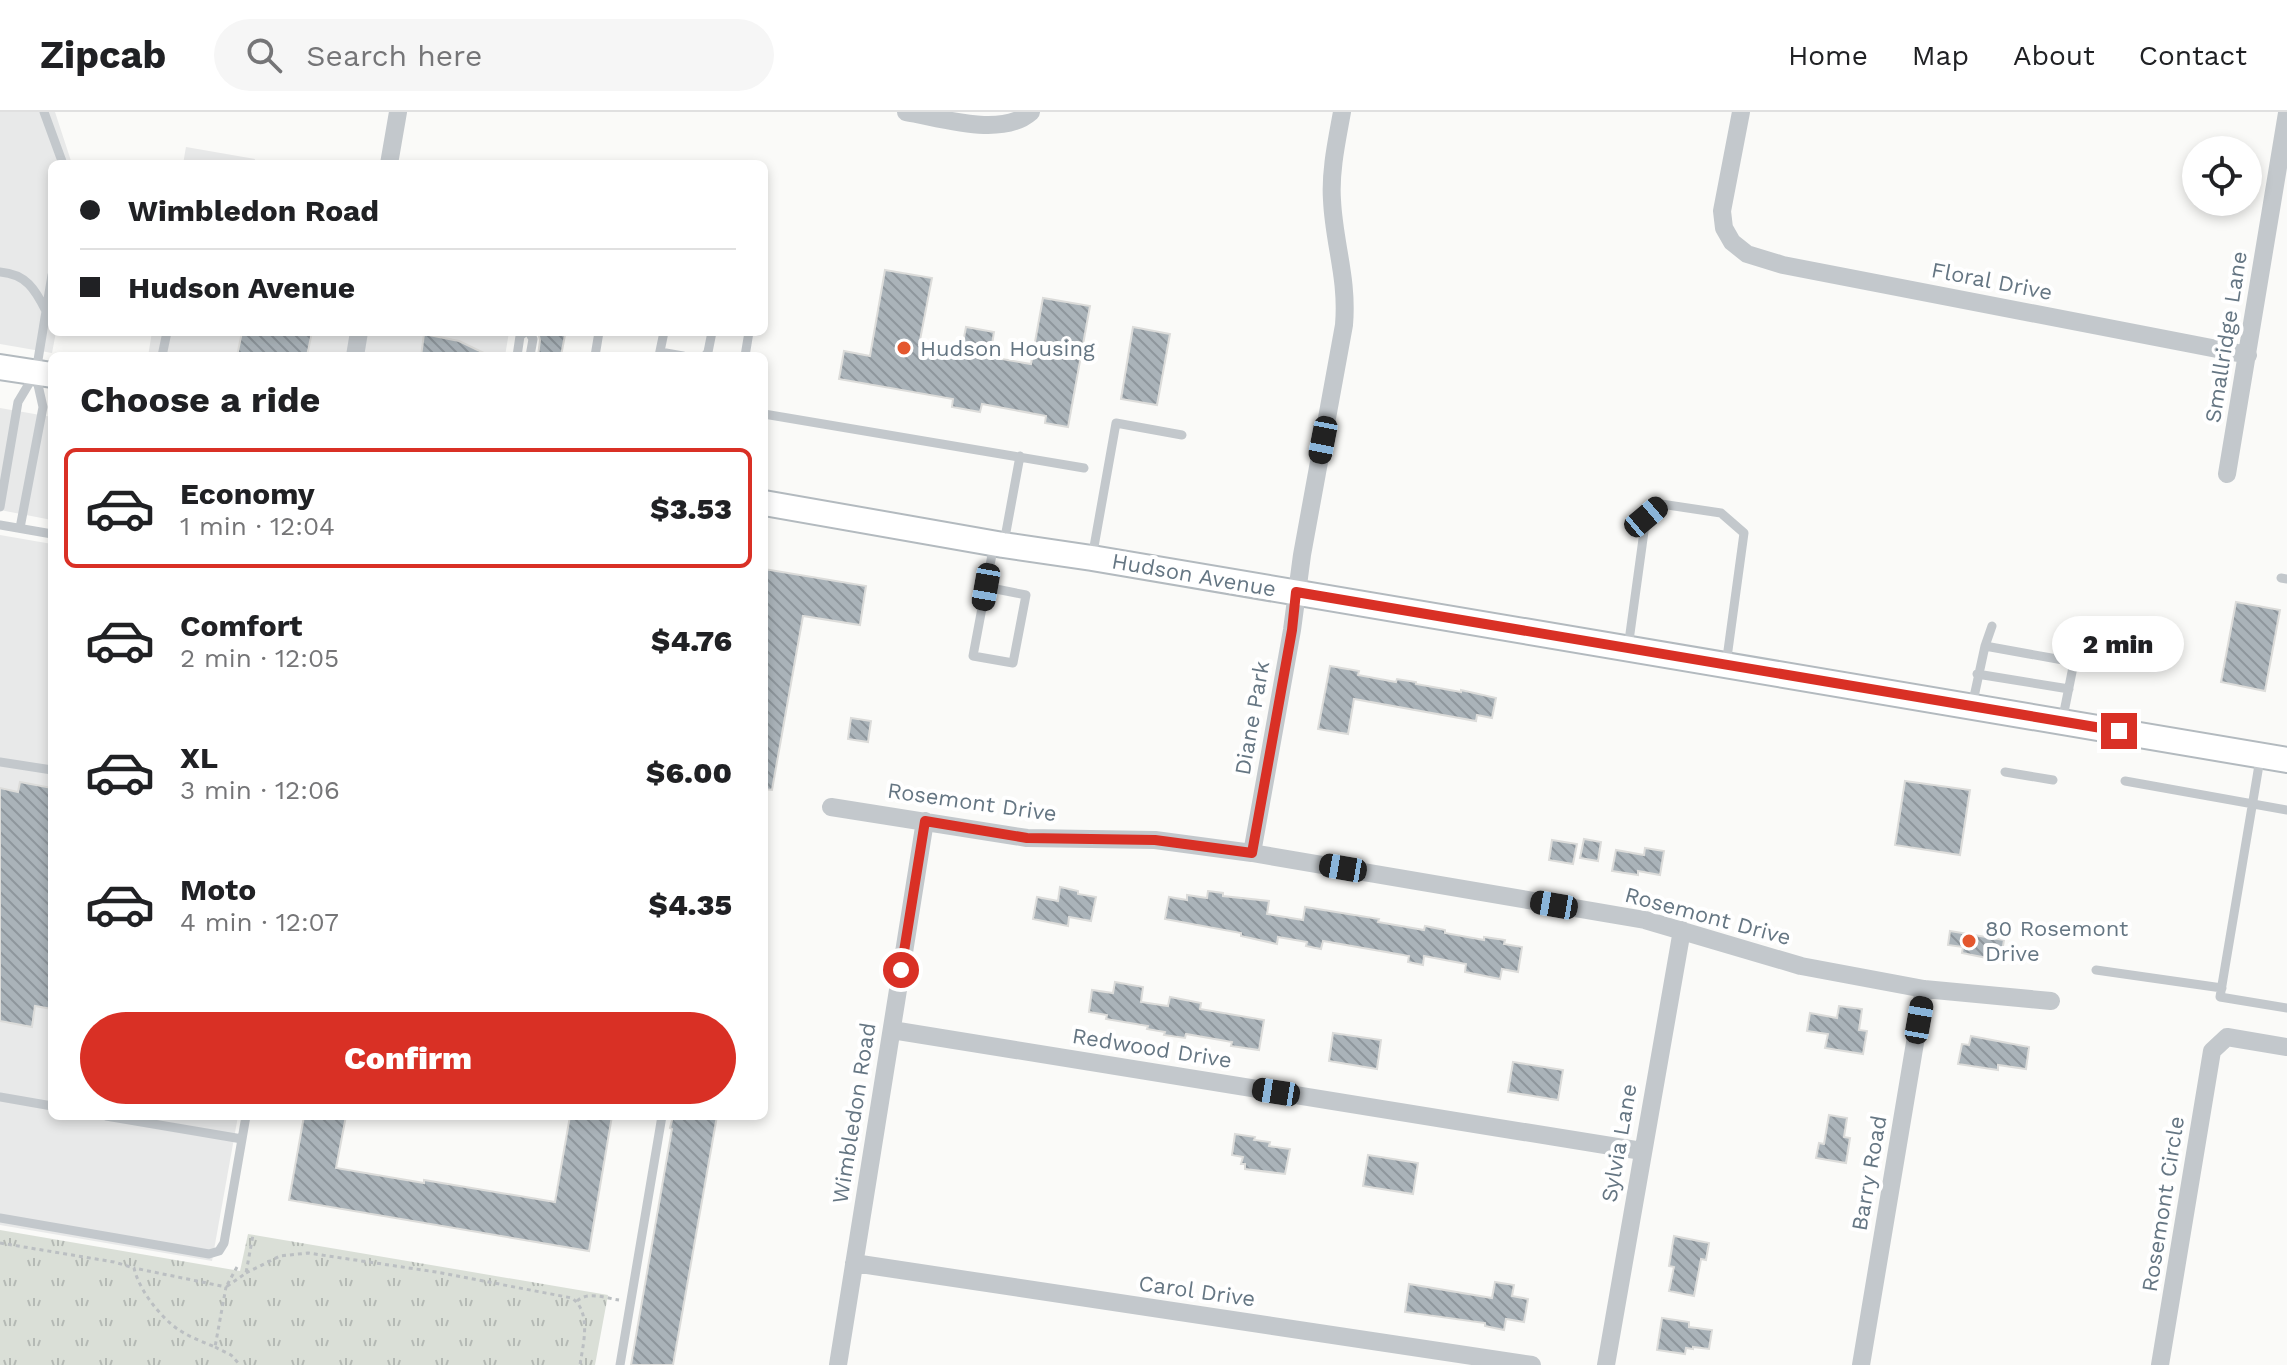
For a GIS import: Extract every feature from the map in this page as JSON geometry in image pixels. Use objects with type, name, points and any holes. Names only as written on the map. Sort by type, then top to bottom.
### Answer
[{"type":"main road","points":[[0,367],[44,374]]},
{"type":"main road","name":"Hudson Avenue","points":[[768,504],[2287,760]]},
{"type":"street","points":[[390,160],[398,112]]},
{"type":"street","points":[[906,112],[1001,126],[1031,112]]},
{"type":"street","name":"Diane Park","points":[[1252,853],[1344,325],[1344,276],[1332,199],[1342,112]]},
{"type":"street","name":"Floral Drive","points":[[1741,112],[1722,211],[1724,228],[1732,242],[1747,254],[1783,265],[2248,355]]},
{"type":"street","points":[[2267,112],[2287,114]]},
{"type":"street","name":"Smallridge Lane","points":[[2227,474],[2287,114]]},
{"type":"street","name":"Rosemont Drive","points":[[831,807],[1027,838],[1155,840],[1252,853],[1645,920],[1801,966],[1924,989],[2051,1001]]},
{"type":"street","name":"Wimbledon Road","points":[[838,1365],[925,821]]},
{"type":"street","name":"Sylvia Lane","points":[[1606,1365],[1682,930]]},
{"type":"street","name":"Barry Road","points":[[1861,1365],[1924,989]]},
{"type":"street","name":"Redwood Drive","points":[[892,1030],[1642,1151]]},
{"type":"street","name":"Rosemont Circle","points":[[2160,1365],[2212,1051],[2227,1037],[2287,1047]]},
{"type":"street","name":"Carol Drive","points":[[854,1263],[1532,1365]]},
{"type":"lane","points":[[44,112],[62,160]]},
{"type":"lane","points":[[0,272],[27,280],[46,311]]},
{"type":"lane","points":[[20,528],[43,407],[48,299]]},
{"type":"lane","points":[[0,507],[18,402],[44,374]]},
{"type":"lane","points":[[768,415],[1084,468]]},
{"type":"lane","points":[[1092,558],[1116,423],[1182,435]]},
{"type":"lane","points":[[986,587],[1026,595],[1013,663],[973,656],[986,587],[1020,456]]},
{"type":"lane","points":[[1628,648],[1646,517],[1661,504],[1721,513],[1744,533],[1726,665]]},
{"type":"lane","points":[[0,525],[48,533]]},
{"type":"lane","points":[[1971,706],[1992,626]]},
{"type":"lane","points":[[2062,722],[2079,637]]},
{"type":"lane","points":[[1985,646],[2074,662]]},
{"type":"lane","points":[[1977,674],[2069,689]]},
{"type":"lane","points":[[2261,755],[2220,997],[2287,1008]]},
{"type":"lane","points":[[0,762],[48,769]]},
{"type":"lane","points":[[2005,772],[2053,780]]},
{"type":"lane","points":[[2125,781],[2287,810]]},
{"type":"lane","points":[[2096,970],[2222,988]]},
{"type":"lane","points":[[0,1097],[48,1105]]},
{"type":"lane","points":[[130,1120],[242,1139]]},
{"type":"lane","points":[[0,1218],[209,1254],[219,1251],[224,1243],[245,1120]]},
{"type":"lane","points":[[620,1365],[661,1120]]},
{"type":"path","points":[[246,1273],[253,1235]]},
{"type":"path","points":[[0,1243],[114,1262],[226,1287],[280,1256],[308,1253],[436,1272],[572,1298],[582,1309],[584,1324],[580,1365]]},
{"type":"path","points":[[215,1347],[226,1287],[237,1267]]},
{"type":"path","points":[[134,1268],[143,1289],[176,1329],[231,1355],[240,1365]]},
{"type":"path","points":[[577,1301],[589,1295],[631,1302]]},
{"type":"shaded area","points":[[0,112],[55,112],[71,160],[48,160],[48,336],[55,336],[52,352],[0,344]]},
{"type":"shaded area","points":[[186,147],[255,159],[255,160],[184,160]]},
{"type":"shaded area","points":[[151,336],[508,336],[506,352],[149,352]]},
{"type":"shaded area","points":[[0,408],[48,416],[48,519],[0,510]]},
{"type":"shaded area","points":[[0,535],[48,543],[48,1120],[237,1120],[212,1261],[0,1225]]},
{"type":"green space","points":[[0,1230],[240,1271],[248,1234],[608,1295],[595,1365],[0,1365]]},
{"type":"building","name":"Hudson Housing","points":[[885,270],[932,278],[919,345],[961,353],[966,327],[994,332],[990,357],[1031,364],[1043,298],[1090,306],[1068,427],[1045,423],[1046,416],[982,404],[980,412],[952,407],[953,399],[839,379],[844,351],[870,356]]},
{"type":"building","points":[[1133,327],[1170,334],[1157,405],[1121,399]]},
{"type":"building","points":[[241,336],[311,336],[308,352],[238,352]]},
{"type":"building","points":[[424,336],[434,336],[459,341],[482,352],[422,352]]},
{"type":"building","points":[[539,336],[565,336],[562,352],[538,352]]},
{"type":"building","points":[[768,570],[866,586],[860,625],[803,616],[772,790],[768,790]]},
{"type":"building","points":[[2236,602],[2280,610],[2265,691],[2221,682]]},
{"type":"building","points":[[1330,666],[1359,671],[1358,675],[1416,682],[1496,698],[1492,718],[1477,715],[1476,721],[1354,699],[1348,734],[1318,729]]},
{"type":"building","points":[[851,718],[871,721],[868,742],[848,739]]},
{"type":"building","points":[[1905,781],[1970,790],[1960,855],[1895,845]]},
{"type":"building","points":[[20,782],[48,787],[48,1008],[35,1006],[32,1027],[0,1021],[0,788],[18,792]]},
{"type":"building","points":[[1584,839],[1601,842],[1598,861],[1580,858]]},
{"type":"building","points":[[1552,840],[1577,844],[1573,864],[1549,860]]},
{"type":"building","points":[[1645,848],[1664,851],[1660,875],[1612,871],[1616,850],[1644,855]]},
{"type":"building","points":[[1060,887],[1096,897],[1091,921],[1069,917],[1068,926],[1033,919],[1037,897],[1058,901]]},
{"type":"building","points":[[1208,891],[1223,893],[1223,896],[1269,901],[1267,914],[1303,920],[1305,907],[1424,930],[1425,926],[1484,940],[1484,937],[1505,940],[1504,944],[1522,947],[1518,972],[1502,969],[1500,979],[1465,972],[1466,964],[1424,956],[1423,965],[1408,962],[1409,956],[1323,941],[1321,949],[1306,946],[1307,942],[1278,937],[1277,944],[1241,936],[1241,933],[1165,919],[1169,897],[1187,900],[1187,895],[1207,898]]},
{"type":"building","name":"80 Rosemont Drive","points":[[1950,931],[2004,940],[2002,952],[1988,950],[1987,958],[1962,953],[1963,947],[1948,945]]},
{"type":"building","points":[[1115,982],[1143,987],[1141,1002],[1168,1006],[1170,997],[1201,1003],[1200,1009],[1264,1020],[1259,1050],[1186,1034],[1185,1038],[1164,1035],[1165,1032],[1147,1029],[1148,1026],[1106,1019],[1107,1015],[1089,1012],[1092,990],[1113,993]]},
{"type":"building","points":[[1839,1006],[1862,1009],[1859,1030],[1867,1031],[1863,1054],[1825,1048],[1828,1034],[1807,1031],[1810,1013],[1837,1018]]},
{"type":"building","points":[[1333,1033],[1381,1040],[1377,1069],[1329,1061]]},
{"type":"building","points":[[1971,1036],[2029,1047],[2026,1069],[1998,1065],[1998,1070],[1958,1064],[1962,1044],[1969,1045]]},
{"type":"building","points":[[1513,1062],[1563,1070],[1558,1100],[1508,1092]]},
{"type":"building","points":[[1829,1115],[1847,1118],[1844,1137],[1850,1138],[1846,1163],[1816,1158],[1819,1143],[1824,1144]]},
{"type":"building","points":[[303,1120],[345,1120],[336,1168],[555,1202],[569,1120],[611,1120],[589,1251],[289,1200]]},
{"type":"building","points":[[672,1120],[716,1120],[673,1365],[631,1365],[672,1129]]},
{"type":"building","points":[[1235,1134],[1270,1142],[1269,1146],[1290,1149],[1285,1174],[1245,1169],[1245,1164],[1241,1164],[1243,1157],[1232,1155]]},
{"type":"building","points":[[1368,1155],[1418,1163],[1413,1194],[1363,1186]]},
{"type":"building","points":[[1674,1236],[1709,1243],[1706,1260],[1701,1259],[1694,1296],[1669,1291],[1674,1267],[1669,1266]]},
{"type":"building","points":[[1495,1282],[1514,1285],[1512,1296],[1528,1299],[1524,1322],[1506,1319],[1504,1330],[1485,1326],[1485,1323],[1405,1312],[1409,1284],[1492,1298]]},
{"type":"building","points":[[1662,1318],[1689,1322],[1689,1327],[1712,1330],[1709,1349],[1686,1348],[1685,1354],[1657,1350]]},
{"type":"place","name":"Hudson Housing","points":[[904,348]]},
{"type":"place","name":"80 Rosemont Drive","points":[[1969,941]]},
{"type":"route","points":[[901,970],[925,821],[1027,838],[1155,840],[1252,853],[1296,592],[2119,731]]}]
